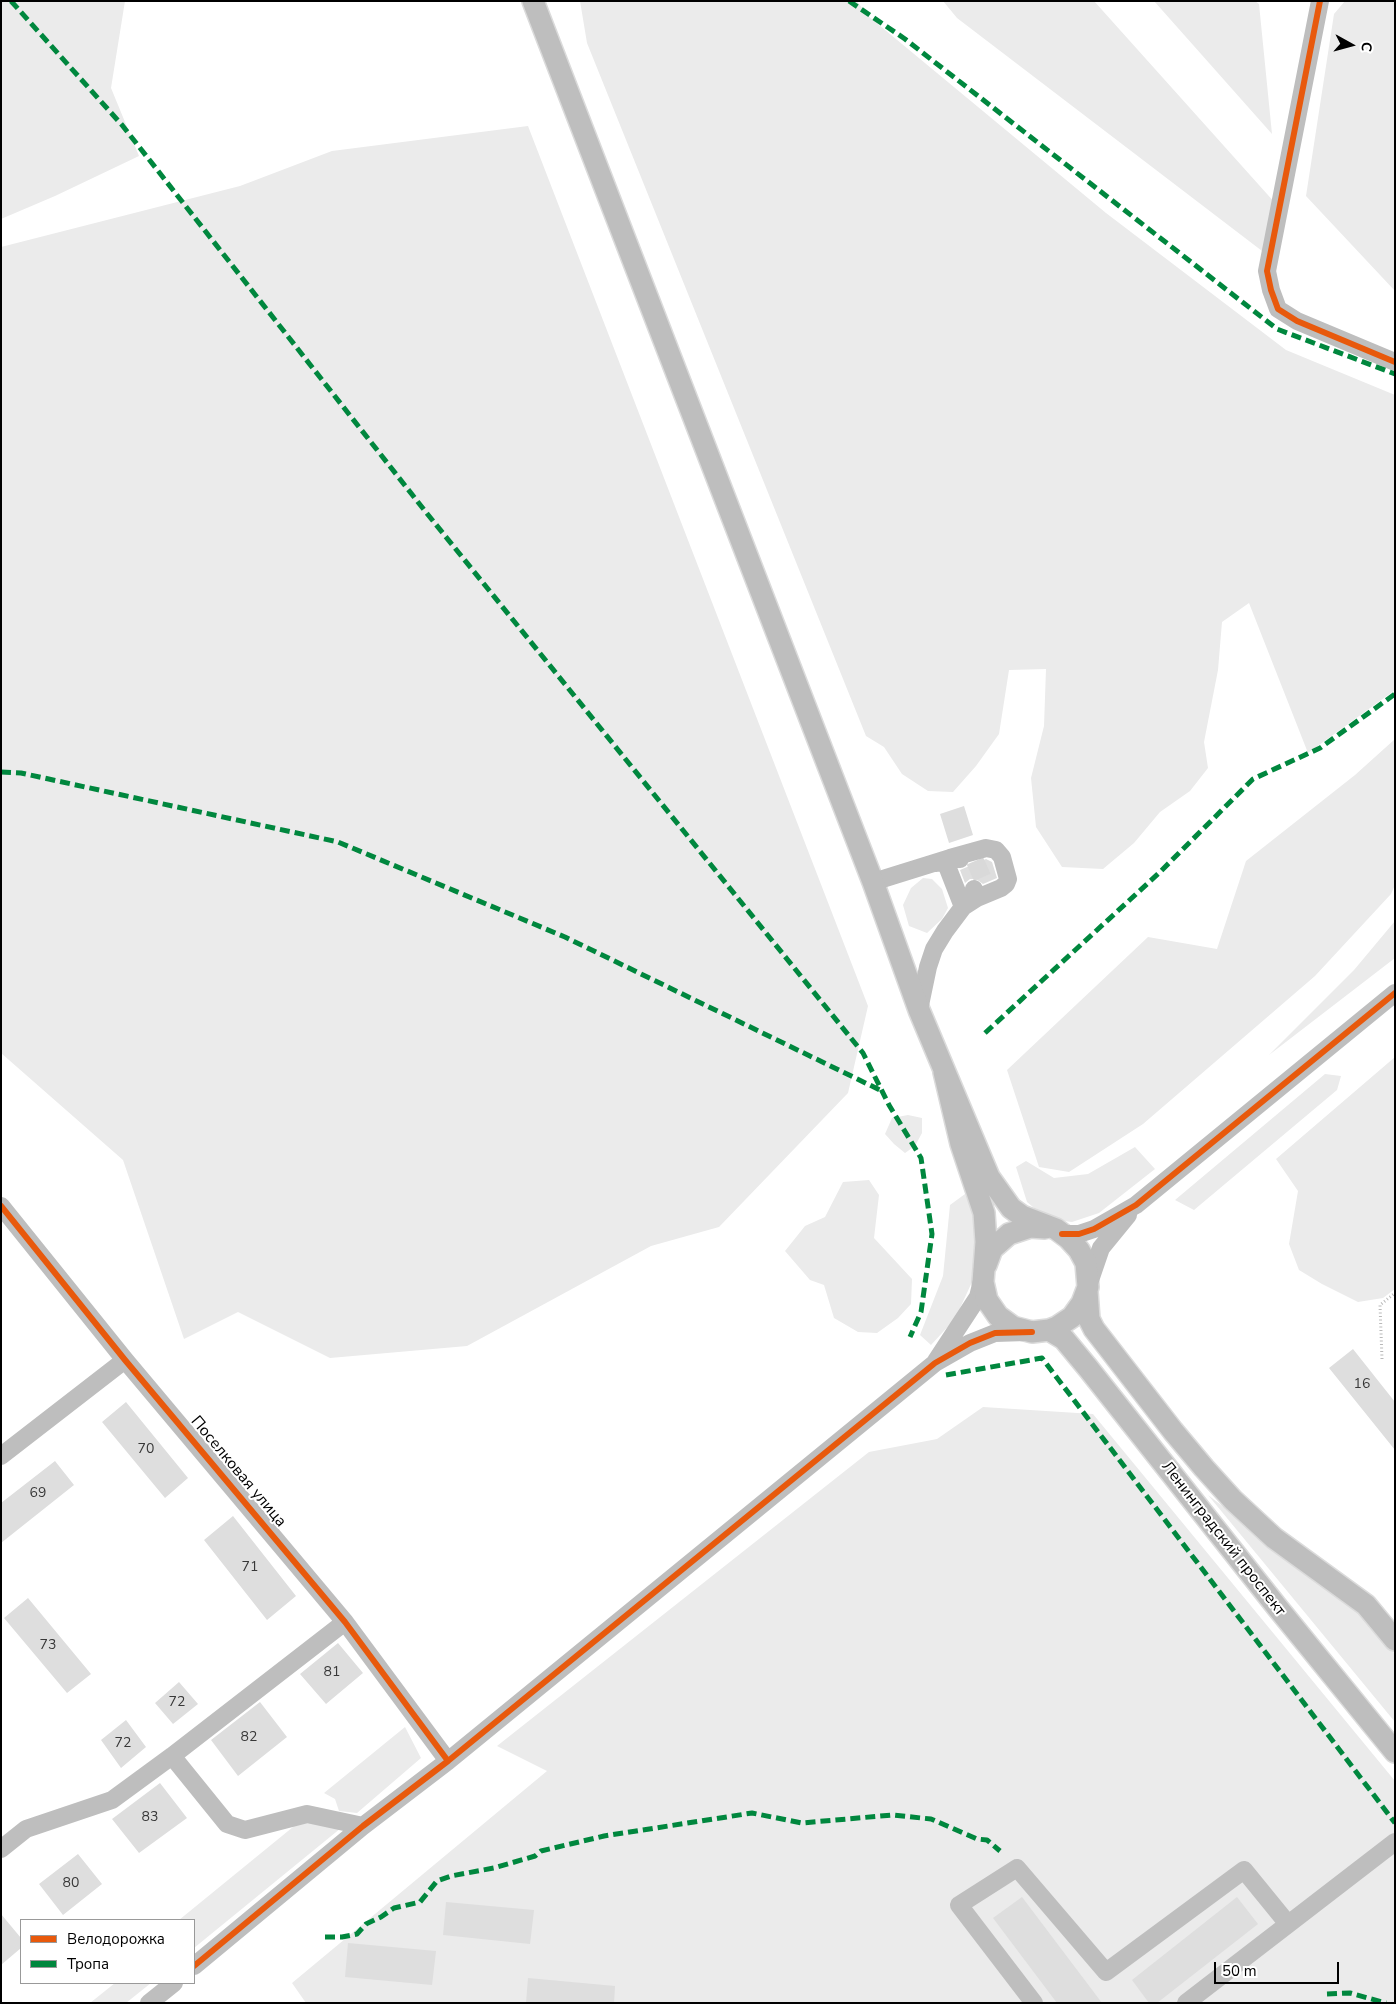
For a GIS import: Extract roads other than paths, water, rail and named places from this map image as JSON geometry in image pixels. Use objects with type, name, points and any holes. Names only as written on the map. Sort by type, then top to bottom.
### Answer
[{"type":"main road","points":[[533,1],[873,882],[919,1010],[990,1177],[1011,1208],[1022,1216],[1056,1229],[1074,1243],[1083,1256],[1088,1271],[1086,1295],[1078,1311],[1065,1323],[1040,1331],[1013,1327],[998,1316],[992,1308],[984,1291],[986,1242],[984,1213],[961,1144],[944,1072]]},
{"type":"main road","points":[[984,1272],[992,1249],[1009,1234],[1023,1228],[1038,1227],[1062,1234]]},
{"type":"main road","name":"Ленинградский проспект","points":[[1088,1287],[1089,1319],[1094,1330],[1204,1468],[1233,1500],[1274,1538],[1366,1605],[1395,1640]]},
{"type":"main road","name":"Ленинградский проспект","points":[[1040,1331],[1064,1339],[1395,1752]]},
{"type":"street","points":[[1320,1],[1268,271],[1271,290],[1278,308],[1297,321],[1395,362]]},
{"type":"street","points":[[873,882],[963,859],[992,848],[1002,857],[1008,879],[1002,888],[982,893],[934,949],[928,967],[919,1010]]},
{"type":"street","points":[[963,859],[941,862],[982,893]]},
{"type":"street","points":[[1062,1234],[1079,1234],[1094,1229],[1136,1205],[1395,993]]},
{"type":"street","points":[[1088,1287],[1101,1248],[1136,1205]]},
{"type":"street","name":"Поселковая улица","points":[[1,1206],[125,1360],[345,1622],[448,1761]]},
{"type":"street","points":[[935,1363],[978,1297],[984,1272]]},
{"type":"street","points":[[195,1965],[363,1826],[448,1761],[935,1363],[970,1343],[995,1333],[1040,1331]]},
{"type":"street","points":[[1,1456],[125,1360]]},
{"type":"street","points":[[1,1849],[26,1829],[112,1800],[345,1622]]},
{"type":"street","points":[[172,1756],[227,1824],[245,1830],[307,1814],[363,1826]]},
{"type":"street","points":[[1186,2003],[1395,1842]]},
{"type":"street","points":[[1034,2003],[959,1905],[1017,1868],[1106,1972],[1244,1870],[1288,1924]]},
{"type":"street","points":[[149,2003],[173,1984]]},
{"type":"tunnel","points":[[975,861],[986,886]]}]
